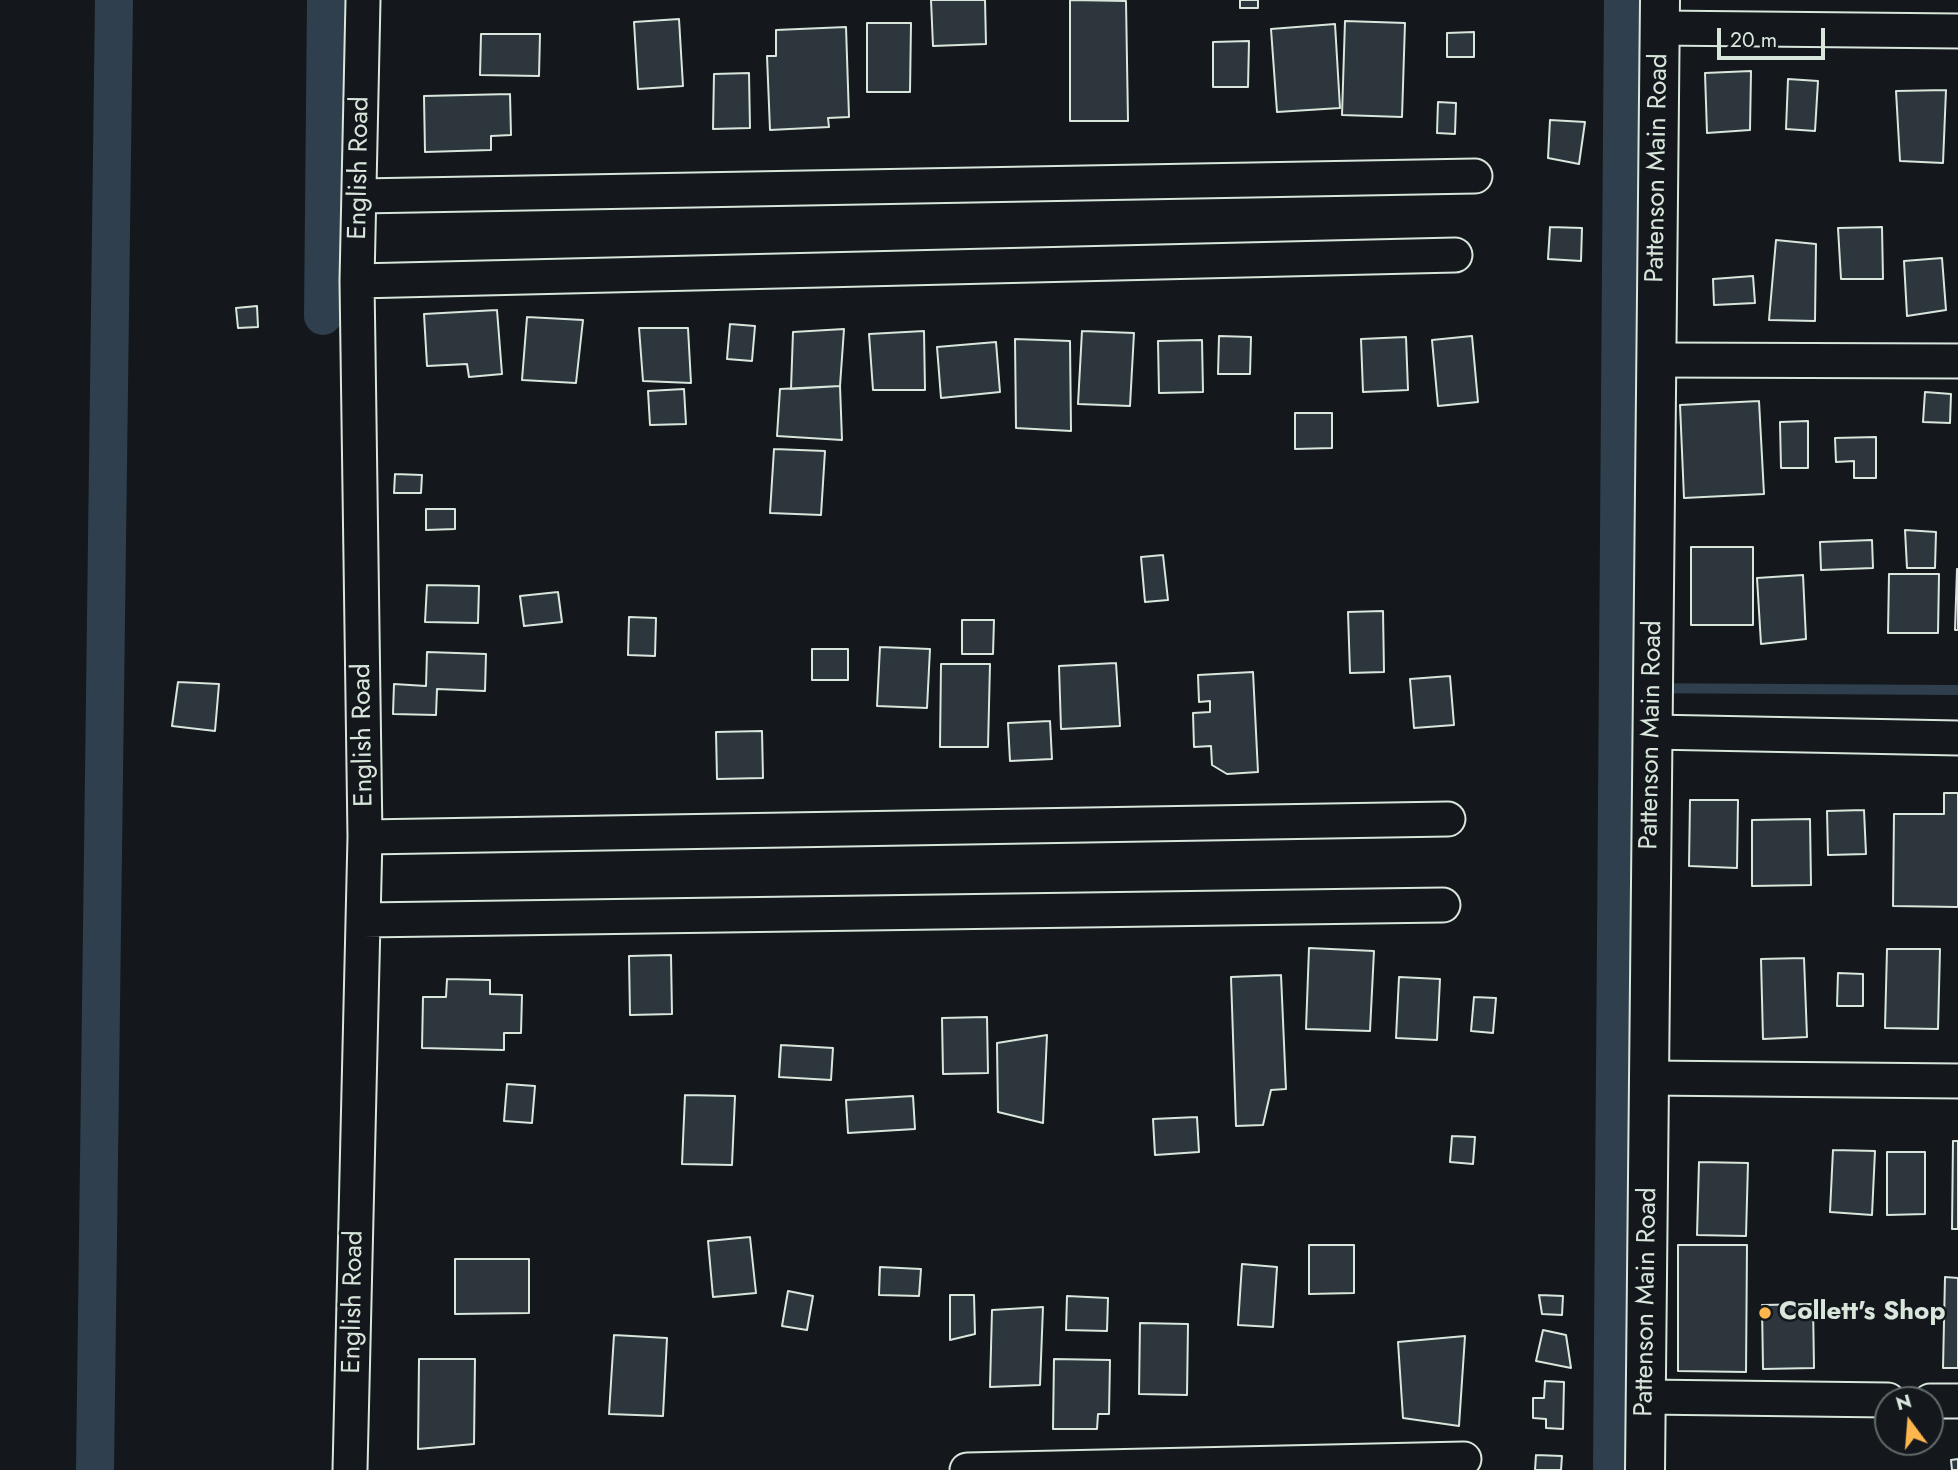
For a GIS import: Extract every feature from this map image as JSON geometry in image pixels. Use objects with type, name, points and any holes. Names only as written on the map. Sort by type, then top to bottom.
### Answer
[{"type":"street","name":"English Road","points":[[350,1470],[365,836],[358,281],[363,0]]},
{"type":"street","points":[[1659,14],[1958,31]]},
{"type":"street","name":"Pattenson Main Road","points":[[1645,1470],[1659,14]]},
{"type":"street","points":[[360,196],[1475,176]]},
{"type":"street","points":[[358,281],[1455,255]]},
{"type":"street","points":[[1656,360],[1958,361]]},
{"type":"street","points":[[1652,732],[1958,738]]},
{"type":"street","points":[[365,836],[1448,819]]},
{"type":"street","points":[[363,920],[1443,905]]},
{"type":"street","points":[[1649,1077],[1958,1081]]},
{"type":"street","points":[[1646,1397],[1874,1400]]},
{"type":"street","points":[[967,1470],[1464,1459]]},
{"type":"building","points":[[931,0],[985,0],[986,44],[933,46]]},
{"type":"building","points":[[1070,0],[1126,1],[1128,121],[1070,121]]},
{"type":"building","points":[[1240,0],[1258,0],[1258,8],[1240,8]]},
{"type":"building","points":[[679,19],[683,86],[638,89],[634,22]]},
{"type":"building","points":[[1345,21],[1405,23],[1402,117],[1342,115]]},
{"type":"building","points":[[867,23],[911,23],[910,92],[867,92]]},
{"type":"building","points":[[1335,24],[1340,108],[1277,112],[1271,29]]},
{"type":"building","points":[[846,27],[849,117],[828,118],[829,127],[770,130],[767,56],[776,56],[776,30]]},
{"type":"building","points":[[1474,32],[1474,57],[1447,57],[1447,33]]},
{"type":"building","points":[[481,34],[540,34],[539,76],[480,75]]},
{"type":"building","points":[[1249,41],[1248,87],[1213,87],[1213,42]]},
{"type":"building","points":[[1751,71],[1750,130],[1707,133],[1705,73]]},
{"type":"building","points":[[749,73],[750,128],[713,129],[714,74]]},
{"type":"building","points":[[1788,79],[1818,81],[1815,131],[1786,129]]},
{"type":"building","points":[[1946,90],[1943,163],[1900,161],[1896,91]]},
{"type":"building","points":[[510,94],[511,135],[491,136],[491,150],[425,152],[424,96]]},
{"type":"building","points":[[1438,102],[1456,103],[1455,134],[1437,133]]},
{"type":"building","points":[[1550,120],[1585,122],[1579,164],[1548,158]]},
{"type":"building","points":[[1550,227],[1582,228],[1581,261],[1548,259]]},
{"type":"building","points":[[1882,227],[1883,279],[1841,279],[1838,228]]},
{"type":"building","points":[[1776,240],[1816,244],[1815,321],[1769,320]]},
{"type":"building","points":[[1942,258],[1946,310],[1907,316],[1904,261]]},
{"type":"building","points":[[1753,276],[1755,303],[1714,305],[1713,279]]},
{"type":"building","points":[[257,306],[258,327],[238,328],[236,308]]},
{"type":"building","points":[[497,310],[502,374],[469,377],[467,364],[427,366],[424,314]]},
{"type":"building","points":[[527,317],[583,320],[576,383],[522,380]]},
{"type":"building","points":[[730,324],[755,326],[752,361],[727,359]]},
{"type":"building","points":[[639,328],[688,328],[691,383],[643,381]]},
{"type":"building","points":[[844,329],[840,386],[791,389],[793,332]]},
{"type":"building","points":[[924,331],[925,390],[873,390],[869,334]]},
{"type":"building","points":[[1082,331],[1134,333],[1130,406],[1078,404]]},
{"type":"building","points":[[1219,336],[1251,337],[1250,374],[1218,374]]},
{"type":"building","points":[[1472,336],[1478,402],[1438,406],[1432,340]]},
{"type":"building","points":[[1406,337],[1408,390],[1363,392],[1361,339]]},
{"type":"building","points":[[1015,339],[1070,341],[1071,431],[1016,428]]},
{"type":"building","points":[[1202,340],[1203,392],[1159,393],[1158,341]]},
{"type":"building","points":[[996,342],[1000,392],[941,398],[937,347]]},
{"type":"building","points":[[840,386],[842,440],[777,436],[780,389]]},
{"type":"building","points":[[684,389],[686,424],[650,425],[648,391]]},
{"type":"building","points":[[1925,392],[1951,394],[1950,423],[1923,422]]},
{"type":"building","points":[[1759,401],[1764,494],[1684,498],[1680,405]]},
{"type":"building","points":[[1295,413],[1332,413],[1332,448],[1295,449]]},
{"type":"building","points":[[1808,421],[1808,468],[1781,468],[1780,422]]},
{"type":"building","points":[[1876,437],[1876,478],[1854,478],[1854,461],[1836,462],[1835,438]]},
{"type":"building","points":[[774,449],[825,451],[821,515],[770,513]]},
{"type":"building","points":[[395,474],[422,475],[421,493],[394,493]]},
{"type":"building","points":[[426,509],[455,509],[455,529],[426,530]]},
{"type":"building","points":[[1905,530],[1936,532],[1935,568],[1907,568]]},
{"type":"building","points":[[1872,540],[1873,568],[1821,570],[1820,542]]},
{"type":"building","points":[[1691,547],[1753,547],[1753,625],[1691,625]]},
{"type":"building","points":[[1163,555],[1168,600],[1145,602],[1141,557]]},
{"type":"building","points":[[1957,569],[1958,630],[1955,630]]},
{"type":"building","points":[[1889,574],[1939,574],[1938,633],[1888,633]]},
{"type":"building","points":[[1803,575],[1806,639],[1761,644],[1757,578]]},
{"type":"building","points":[[427,585],[479,586],[478,623],[425,622]]},
{"type":"building","points":[[558,592],[562,622],[524,626],[520,596]]},
{"type":"building","points":[[1383,611],[1384,672],[1350,673],[1348,612]]},
{"type":"building","points":[[629,617],[656,618],[655,656],[628,655]]},
{"type":"building","points":[[962,620],[994,620],[993,654],[962,654]]},
{"type":"building","points":[[880,647],[930,649],[927,708],[877,706]]},
{"type":"building","points":[[812,649],[848,649],[848,680],[812,680]]},
{"type":"building","points":[[427,652],[486,654],[485,691],[437,689],[436,715],[393,714],[394,684],[426,686]]},
{"type":"building","points":[[1116,663],[1120,726],[1061,729],[1059,666]]},
{"type":"building","points":[[941,664],[990,664],[988,747],[940,747]]},
{"type":"building","points":[[1253,672],[1258,772],[1227,774],[1212,765],[1211,746],[1194,747],[1193,713],[1210,712],[1210,701],[1199,702],[1198,675]]},
{"type":"building","points":[[1450,676],[1454,725],[1414,728],[1410,679]]},
{"type":"building","points":[[178,682],[219,684],[215,731],[172,726]]},
{"type":"building","points":[[1050,721],[1052,759],[1010,761],[1008,723]]},
{"type":"building","points":[[762,731],[763,778],[717,779],[716,732]]},
{"type":"building","points":[[1944,793],[1958,793],[1958,907],[1893,906],[1894,814],[1944,814]]},
{"type":"building","points":[[1690,800],[1738,800],[1737,868],[1689,866]]},
{"type":"building","points":[[1864,810],[1866,854],[1828,855],[1827,811]]},
{"type":"building","points":[[1810,819],[1811,885],[1752,886],[1752,820]]},
{"type":"building","points":[[1309,948],[1374,951],[1370,1031],[1306,1029]]},
{"type":"building","points":[[1887,949],[1940,949],[1938,1029],[1885,1028]]},
{"type":"building","points":[[671,955],[672,1014],[630,1015],[629,956]]},
{"type":"building","points":[[1804,958],[1807,1037],[1763,1039],[1761,959]]},
{"type":"building","points":[[1838,973],[1863,974],[1863,1006],[1837,1006]]},
{"type":"building","points":[[1281,975],[1286,1089],[1271,1090],[1263,1125],[1236,1126],[1231,977]]},
{"type":"building","points":[[1399,977],[1440,979],[1437,1040],[1396,1038]]},
{"type":"building","points":[[447,979],[490,980],[490,994],[522,995],[521,1033],[504,1033],[504,1050],[422,1048],[423,997],[446,997]]},
{"type":"building","points":[[1474,997],[1496,998],[1493,1033],[1471,1031]]},
{"type":"building","points":[[987,1017],[988,1073],[943,1074],[942,1018]]},
{"type":"building","points":[[1047,1035],[1043,1123],[998,1112],[997,1043]]},
{"type":"building","points":[[781,1045],[833,1048],[831,1080],[779,1077]]},
{"type":"building","points":[[507,1084],[535,1086],[532,1123],[504,1121]]},
{"type":"building","points":[[685,1095],[735,1096],[732,1165],[682,1164]]},
{"type":"building","points":[[913,1096],[915,1129],[848,1133],[846,1100]]},
{"type":"building","points":[[1197,1117],[1199,1152],[1155,1155],[1153,1119]]},
{"type":"building","points":[[1452,1136],[1475,1137],[1473,1164],[1450,1162]]},
{"type":"building","points":[[1953,1141],[1958,1141],[1958,1229],[1952,1229]]},
{"type":"building","points":[[1833,1150],[1875,1151],[1872,1215],[1830,1212]]},
{"type":"building","points":[[1887,1152],[1925,1152],[1925,1214],[1887,1215]]},
{"type":"building","points":[[1699,1162],[1748,1163],[1746,1236],[1697,1235]]},
{"type":"building","points":[[750,1237],[756,1293],[713,1297],[708,1241]]},
{"type":"building","points":[[1309,1245],[1354,1245],[1354,1293],[1309,1294]]},
{"type":"building","points":[[1678,1245],[1747,1245],[1746,1372],[1678,1371]]},
{"type":"building","points":[[455,1259],[529,1259],[529,1313],[455,1314]]},
{"type":"building","points":[[1242,1264],[1277,1267],[1273,1327],[1238,1325]]},
{"type":"building","points":[[880,1267],[921,1269],[919,1296],[879,1295]]},
{"type":"building","points":[[1945,1277],[1958,1278],[1958,1368],[1943,1368]]},
{"type":"building","points":[[788,1291],[813,1296],[807,1330],[782,1326]]},
{"type":"building","points":[[950,1295],[974,1295],[975,1334],[950,1340]]},
{"type":"building","points":[[1539,1295],[1563,1296],[1562,1315],[1542,1314]]},
{"type":"building","points":[[1067,1296],[1108,1298],[1107,1331],[1066,1330]]},
{"type":"building","points":[[1813,1304],[1814,1368],[1763,1369],[1762,1305]]},
{"type":"building","points":[[1043,1307],[1040,1385],[990,1387],[992,1310]]},
{"type":"building","points":[[1140,1323],[1188,1324],[1187,1395],[1139,1394]]},
{"type":"building","points":[[1543,1330],[1566,1335],[1571,1368],[1536,1361]]},
{"type":"building","points":[[614,1335],[667,1338],[663,1416],[609,1414]]},
{"type":"building","points":[[1465,1336],[1459,1426],[1403,1418],[1398,1342]]},
{"type":"building","points":[[419,1359],[475,1359],[474,1444],[418,1449]]},
{"type":"building","points":[[1054,1359],[1110,1360],[1109,1414],[1098,1414],[1097,1429],[1053,1429]]},
{"type":"building","points":[[1545,1381],[1564,1382],[1563,1429],[1546,1428],[1546,1419],[1533,1418],[1533,1398],[1544,1398]]},
{"type":"building","points":[[1536,1455],[1562,1456],[1561,1470],[1535,1470]]},
{"type":"building","points":[[1958,1459],[1958,1470],[1952,1470],[1951,1460]]},
{"type":"waterway","points":[[95,1470],[114,0]]},
{"type":"waterway","points":[[323,316],[326,0]]},
{"type":"waterway","points":[[1612,1470],[1623,0]]},
{"type":"waterway","points":[[1619,688],[1958,690]]},
{"type":"place","name":"Collett's Shop","points":[[1765,1313]]}]
